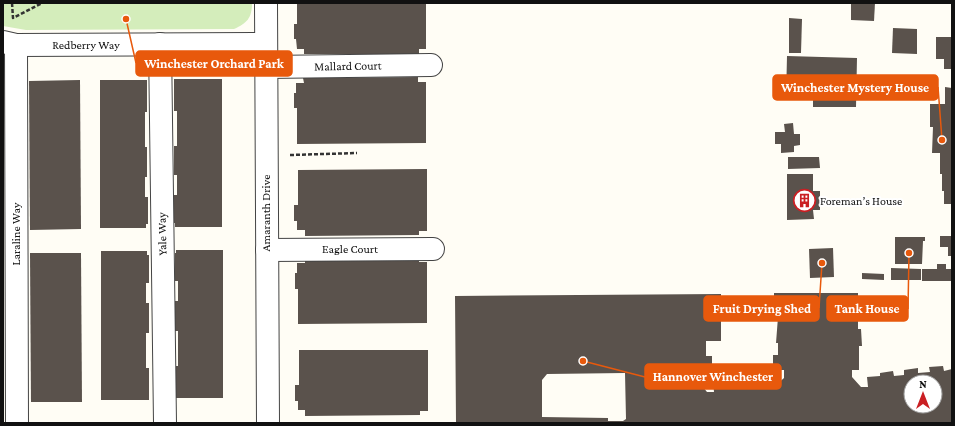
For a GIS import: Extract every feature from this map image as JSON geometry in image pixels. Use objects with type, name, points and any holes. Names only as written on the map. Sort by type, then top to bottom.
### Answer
[{"type":"street","name":"Amaranth Drive","points":[[266,3],[268,423]]},
{"type":"street","name":"Redberry Way","points":[[9,44],[266,44]]},
{"type":"street","name":"Laraline Way","points":[[9,44],[17,423]]},
{"type":"street","name":"Yale Way","points":[[160,44],[165,423]]},
{"type":"street","name":"Mallard Court","points":[[266,67],[431,65]]},
{"type":"street","name":"Eagle Court","points":[[267,250],[433,249]]},
{"type":"path","points":[[12,3],[13,18],[42,3]]},
{"type":"path","points":[[290,155],[357,153]]},
{"type":"green space","points":[[3,3],[252,3],[251,13],[248,19],[242,25],[234,29],[26,30],[3,26]]},
{"type":"building","points":[[297,3],[426,3],[426,49],[419,49],[419,54],[304,54],[304,49],[297,49],[296,39],[294,39],[294,24],[297,24]]},
{"type":"building","points":[[851,3],[875,3],[874,21],[851,20]]},
{"type":"building","points":[[789,18],[802,19],[801,53],[789,53]]},
{"type":"building","points":[[893,28],[917,29],[917,54],[892,53]]},
{"type":"building","points":[[936,37],[952,37],[952,69],[944,69],[944,59],[936,59]]},
{"type":"building","points":[[787,56],[857,58],[856,107],[813,107],[813,99],[786,99]]},
{"type":"building","points":[[418,77],[418,82],[426,82],[426,143],[297,144],[297,108],[294,108],[294,93],[296,93],[296,83],[304,83],[303,78]]},
{"type":"building","points":[[174,79],[222,79],[222,227],[175,227],[174,195],[177,195],[177,175],[174,175],[174,146],[177,146],[177,111],[174,111]]},
{"type":"building","points":[[80,80],[81,229],[30,230],[29,81]]},
{"type":"building","points":[[100,80],[147,80],[145,147],[147,147],[147,177],[145,177],[145,197],[148,197],[148,224],[146,224],[146,228],[100,228]]},
{"type":"building","points":[[945,87],[952,88],[952,204],[944,204],[942,174],[940,174],[940,153],[932,153],[933,127],[930,127],[930,104],[945,104]]},
{"type":"building","points":[[793,123],[794,134],[800,134],[800,145],[794,146],[794,152],[781,153],[781,144],[775,144],[775,132],[785,132],[784,124]]},
{"type":"building","points":[[788,157],[819,157],[820,168],[788,169]]},
{"type":"building","points":[[427,169],[427,231],[419,231],[419,235],[305,236],[305,230],[297,230],[297,221],[294,221],[294,205],[298,205],[298,170]]},
{"type":"building","name":"Foreman’s House","points":[[787,174],[813,174],[813,191],[820,191],[820,210],[813,210],[814,219],[787,220]]},
{"type":"building","points":[[940,236],[952,236],[952,256],[948,256],[948,247],[940,247]]},
{"type":"building","points":[[895,237],[925,237],[925,241],[923,241],[922,264],[895,264]]},
{"type":"building","points":[[833,248],[834,277],[810,278],[809,249]]},
{"type":"building","points":[[176,250],[223,250],[223,398],[175,398],[175,366],[178,366],[178,331],[175,331],[175,301],[178,301],[178,281],[175,281]]},
{"type":"building","points":[[101,251],[147,251],[147,255],[149,255],[149,283],[146,283],[146,303],[149,303],[149,333],[146,333],[146,368],[149,368],[149,400],[101,400]]},
{"type":"building","points":[[30,253],[81,253],[82,402],[31,402]]},
{"type":"building","points":[[305,258],[419,258],[419,262],[427,262],[427,323],[298,324],[298,289],[295,289],[295,273],[297,273],[297,263],[305,263]]},
{"type":"building","points":[[937,264],[946,264],[946,269],[951,269],[951,281],[922,281],[922,269],[937,269]]},
{"type":"building","points":[[891,268],[921,269],[921,280],[891,280]]},
{"type":"building","points":[[862,273],[884,274],[884,280],[862,279]]},
{"type":"building","points":[[774,293],[858,293],[858,329],[861,329],[862,346],[859,346],[859,370],[852,370],[852,377],[861,387],[868,387],[867,377],[880,376],[880,373],[893,371],[894,376],[903,375],[903,414],[943,414],[943,374],[904,374],[904,370],[918,368],[918,373],[930,372],[929,367],[943,366],[944,371],[952,369],[952,423],[456,423],[455,296],[721,294],[721,341],[706,341],[706,356],[712,356],[712,374],[698,374],[698,381],[707,392],[714,392],[713,381],[726,381],[726,383],[751,383],[751,381],[768,381],[768,387],[774,387],[784,378],[784,370],[773,370],[773,355],[778,355],[778,343],[776,343],[778,317],[774,317]],"holes":[[[625,373],[626,419],[623,421],[608,421],[608,418],[542,417],[542,380],[547,374]]]},
{"type":"building","points":[[299,350],[428,350],[428,411],[420,411],[420,415],[305,416],[305,410],[298,410],[298,401],[295,401],[295,385],[299,385]]},
{"type":"place","name":"Winchester Orchard Park","points":[[126,19]]},
{"type":"place","name":"Winchester Mystery House","points":[[942,140]]},
{"type":"place","name":"Foreman’s House","points":[[804,201]]},
{"type":"place","name":"Tank House","points":[[909,253]]},
{"type":"place","name":"Fruit Drying Shed","points":[[822,263]]},
{"type":"place","name":"Hannover Winchester","points":[[583,361]]}]
